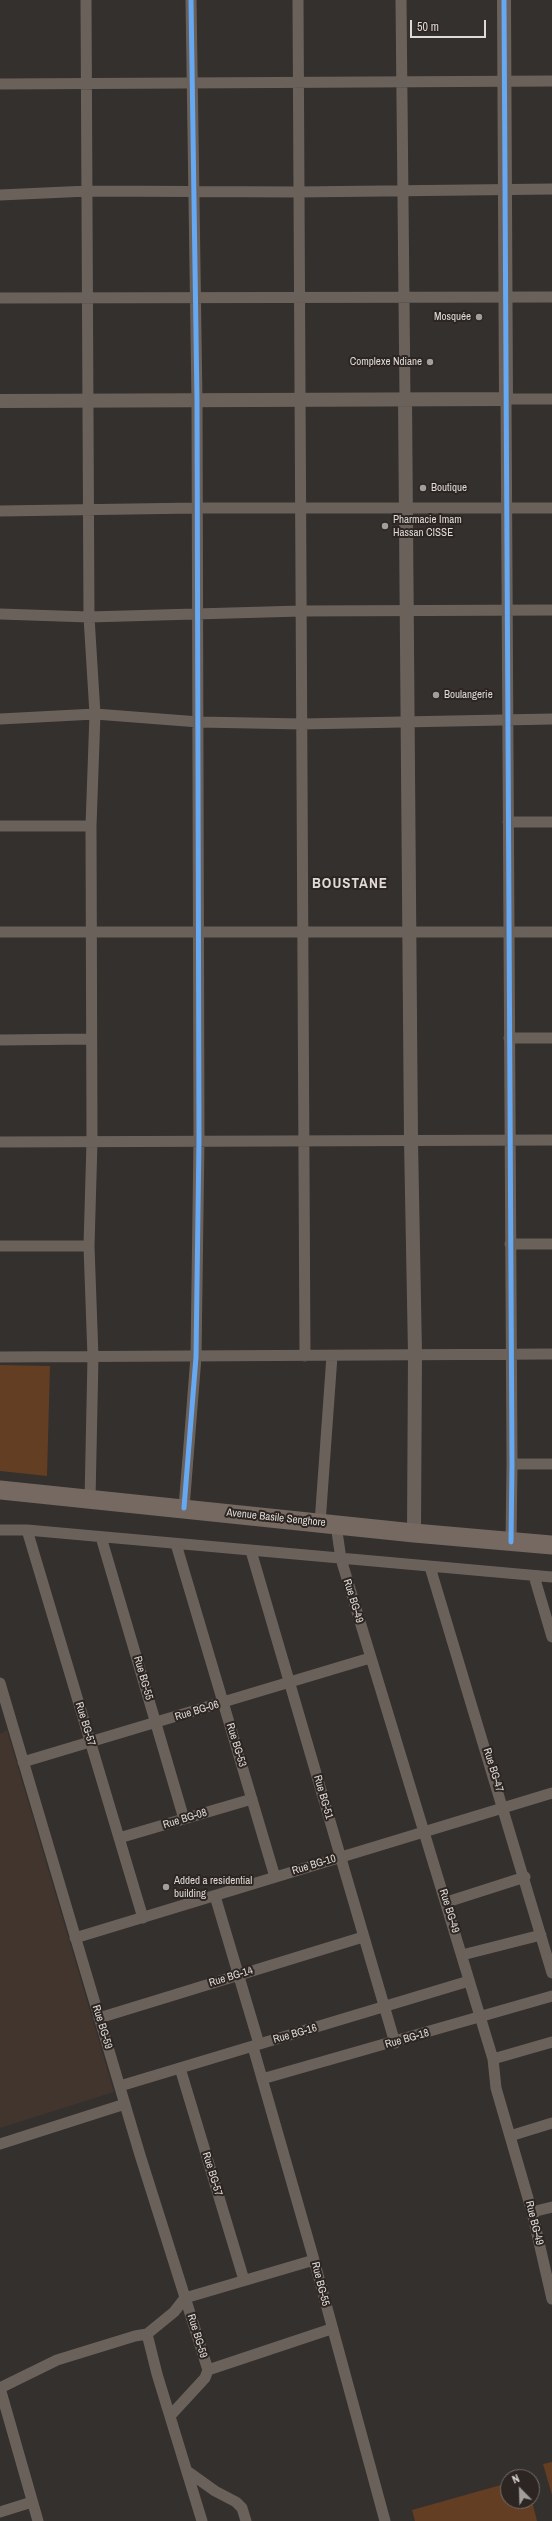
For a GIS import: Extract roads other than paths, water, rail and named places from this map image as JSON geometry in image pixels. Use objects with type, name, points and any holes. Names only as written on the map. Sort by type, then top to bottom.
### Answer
[{"type":"highway","name":"Avenue Basile Senghore","points":[[0,1490],[414,1533],[552,1545]]},
{"type":"street","points":[[86,0],[89,617],[95,714],[91,826],[92,1142],[89,1246],[93,1357],[90,1500]]},
{"type":"street","points":[[184,1508],[196,1357],[199,1140],[197,933],[199,722],[196,508],[197,400],[194,298],[191,0]]},
{"type":"street","points":[[298,0],[305,1356]]},
{"type":"street","points":[[401,0],[404,190],[411,1140],[415,1354],[414,1533]]},
{"type":"street","points":[[504,0],[510,1355],[512,1464],[510,1542]]},
{"type":"street","points":[[0,84],[552,81]]},
{"type":"street","points":[[0,195],[88,191],[298,192],[552,189]]},
{"type":"street","points":[[0,298],[505,295],[552,297]]},
{"type":"street","points":[[0,401],[552,399]]},
{"type":"street","points":[[0,511],[196,508],[301,510],[552,508]]},
{"type":"street","points":[[0,614],[89,617],[197,615],[302,610],[552,610]]},
{"type":"street","points":[[0,719],[95,714],[199,722],[302,724],[552,719]]},
{"type":"street","points":[[508,822],[552,822]]},
{"type":"street","points":[[0,826],[91,826]]},
{"type":"street","points":[[0,932],[552,932]]},
{"type":"street","points":[[509,1038],[552,1038]]},
{"type":"street","points":[[0,1040],[92,1039]]},
{"type":"street","points":[[0,1142],[199,1140],[552,1140]]},
{"type":"street","points":[[510,1244],[552,1244]]},
{"type":"street","points":[[0,1246],[89,1246]]},
{"type":"street","points":[[0,1357],[552,1354]]},
{"type":"street","name":"Rue BG-49","points":[[332,1356],[328,1524],[341,1560],[370,1658],[447,1902],[493,2059],[496,2088],[532,2212],[552,2299]]},
{"type":"street","points":[[512,1464],[552,1464]]},
{"type":"street","points":[[0,1530],[27,1530],[430,1568],[552,1577]]},
{"type":"street","name":"Rue BG-57","points":[[27,1530],[143,1918]]},
{"type":"street","name":"Rue BG-55","points":[[101,1537],[184,1819]]},
{"type":"street","name":"Rue BG-53","points":[[176,1544],[275,1877]]},
{"type":"street","name":"Rue BG-51","points":[[251,1551],[394,2043]]},
{"type":"street","name":"Rue BG-47","points":[[430,1568],[504,1807],[541,1935],[550,1956],[552,1973]]},
{"type":"street","points":[[534,1576],[552,1638]]},
{"type":"street","name":"Rue BG-06","points":[[23,1762],[290,1684],[370,1658]]},
{"type":"street","name":"Rue BG-59","points":[[0,1683],[125,2104],[208,2370]]},
{"type":"street","name":"Rue BG-10","points":[[76,1938],[552,1792]]},
{"type":"street","name":"Rue BG-08","points":[[119,1838],[252,1799]]},
{"type":"street","points":[[447,1902],[525,1877]]},
{"type":"street","name":"Rue BG-55","points":[[215,1896],[239,1975],[256,2046],[262,2079],[314,2260],[331,2329],[384,2520]]},
{"type":"street","points":[[462,1955],[541,1935]]},
{"type":"street","name":"Rue BG-14","points":[[99,2018],[364,1937]]},
{"type":"street","name":"Rue BG-16","points":[[120,2086],[384,2008],[469,1981]]},
{"type":"street","name":"Rue BG-18","points":[[262,2079],[394,2043],[552,1996]]},
{"type":"street","points":[[493,2059],[552,2042]]},
{"type":"street","name":"Rue BG-57","points":[[180,2068],[244,2280]]},
{"type":"street","points":[[0,2144],[125,2104]]},
{"type":"street","points":[[510,2136],[552,2123]]},
{"type":"street","points":[[532,2212],[552,2207]]},
{"type":"street","points":[[38,2521],[0,2388],[57,2360],[147,2334],[174,2312],[185,2298],[314,2260]]},
{"type":"street","points":[[170,2416],[205,2378],[208,2370],[331,2329]]},
{"type":"street","points":[[147,2334],[202,2521]]},
{"type":"street","points":[[187,2471],[215,2491],[236,2502],[242,2508],[246,2521]]},
{"type":"street","points":[[0,2512],[32,2502]]},
{"type":"place","name":"Mosquée","points":[[479,317]]},
{"type":"place","name":"Complexe Ndiane","points":[[430,362]]},
{"type":"place","name":"Boutique","points":[[423,488]]},
{"type":"place","name":"Pharmacie Imam Hassan CISSE","points":[[385,526]]},
{"type":"place","name":"Boulangerie","points":[[436,695]]},
{"type":"place","name":"Added a residential building","points":[[166,1887]]},
{"type":"district","name":"BOUSTANE","points":[[350,884]]}]
